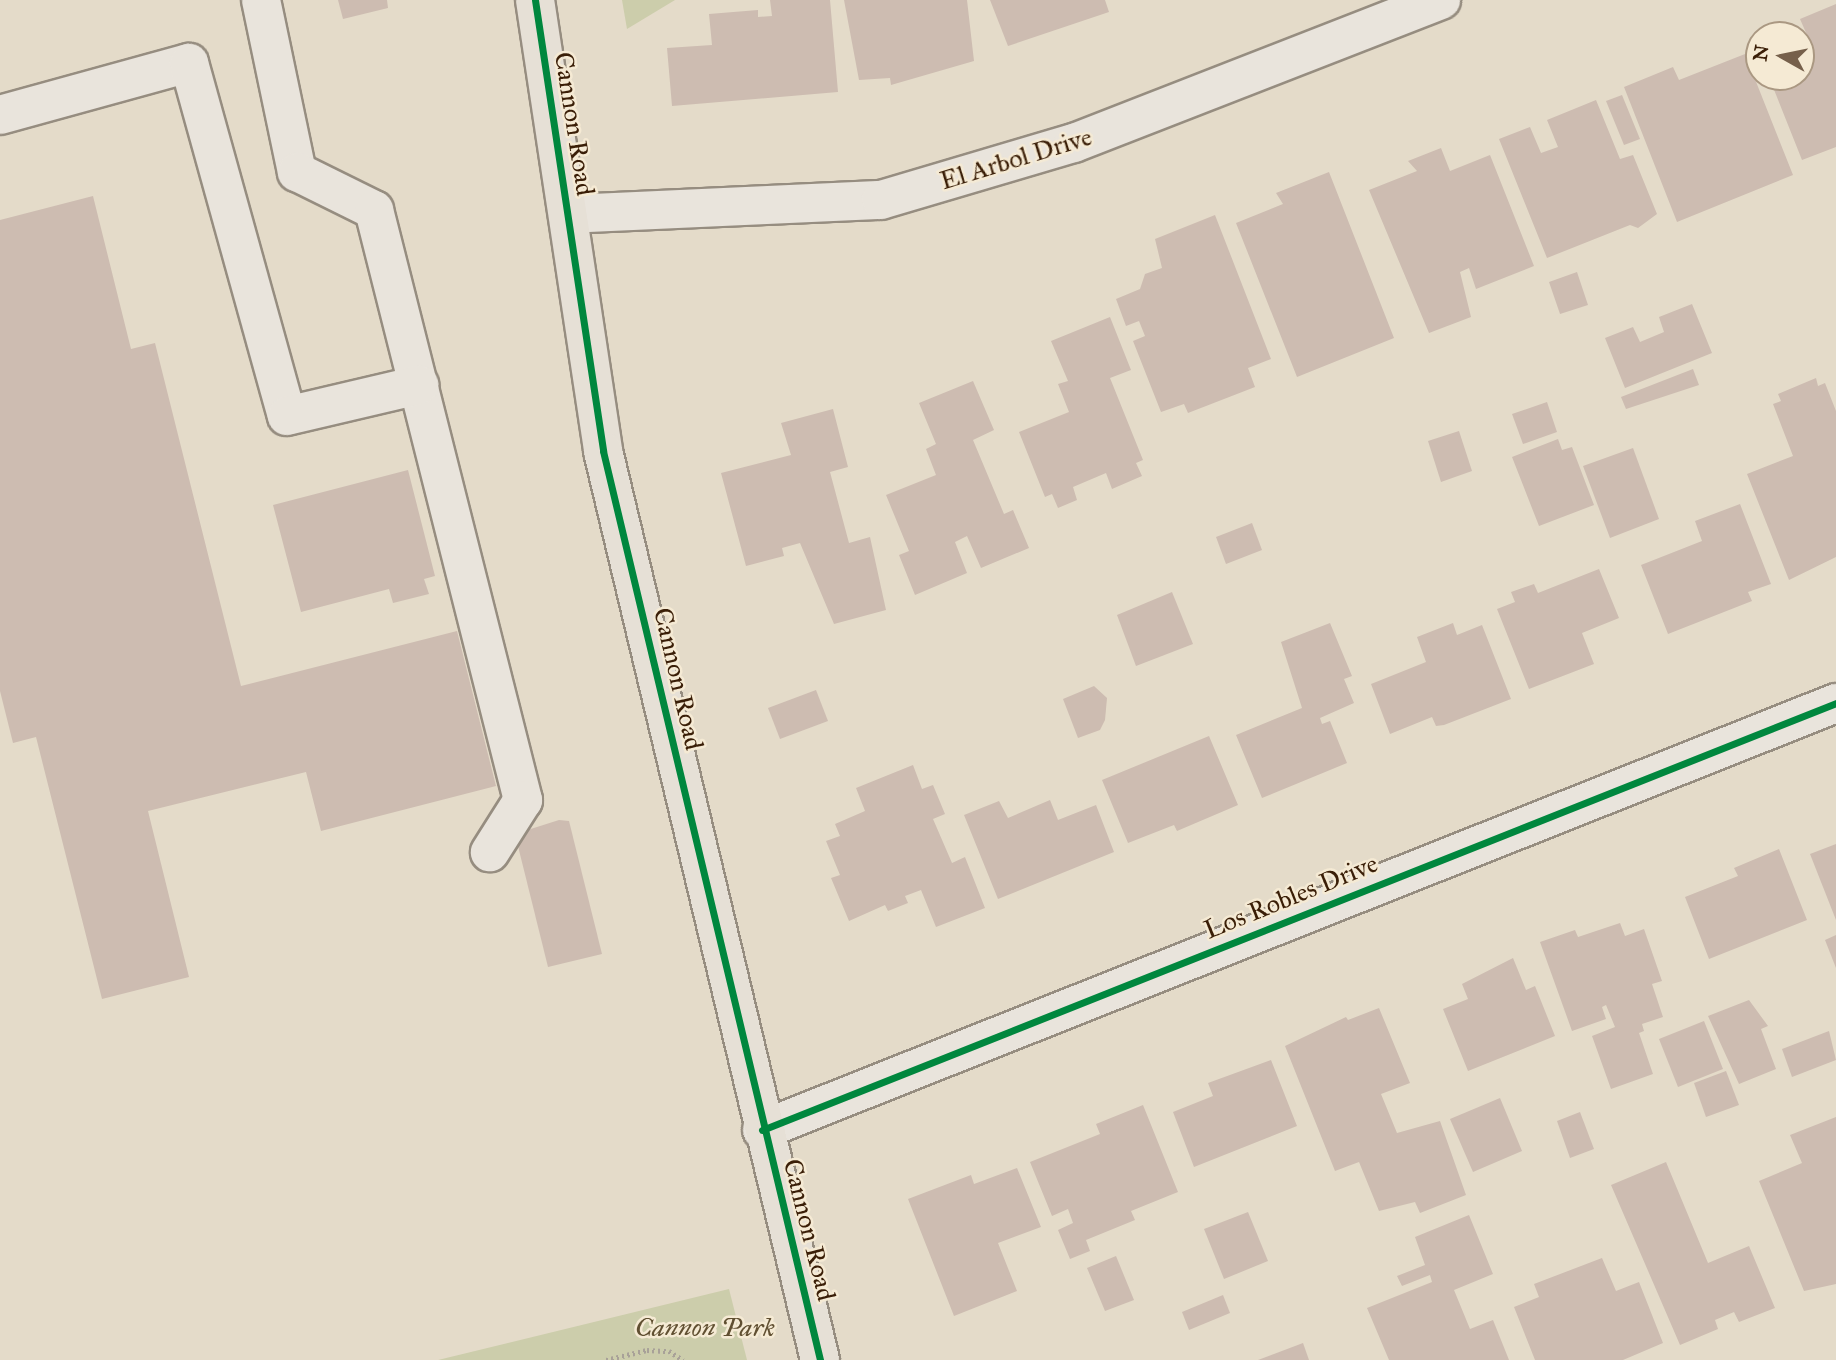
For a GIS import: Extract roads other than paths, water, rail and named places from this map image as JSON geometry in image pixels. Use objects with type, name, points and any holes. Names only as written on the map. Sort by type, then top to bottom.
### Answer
[{"type":"main road","name":"Cannon Road","points":[[535,0],[603,451],[762,1130],[820,1360]]},
{"type":"street","points":[[261,0],[297,173],[374,210],[523,800],[489,852]]},
{"type":"street","name":"El Arbol Drive","points":[[568,214],[881,200],[1074,142],[1441,0]]},
{"type":"street","points":[[0,115],[189,63],[287,416],[419,385]]},
{"type":"street","name":"Los Robles Drive","points":[[762,1130],[1836,704]]},
{"type":"park label","name":"Cannon Park","points":[[705,1328]]}]
